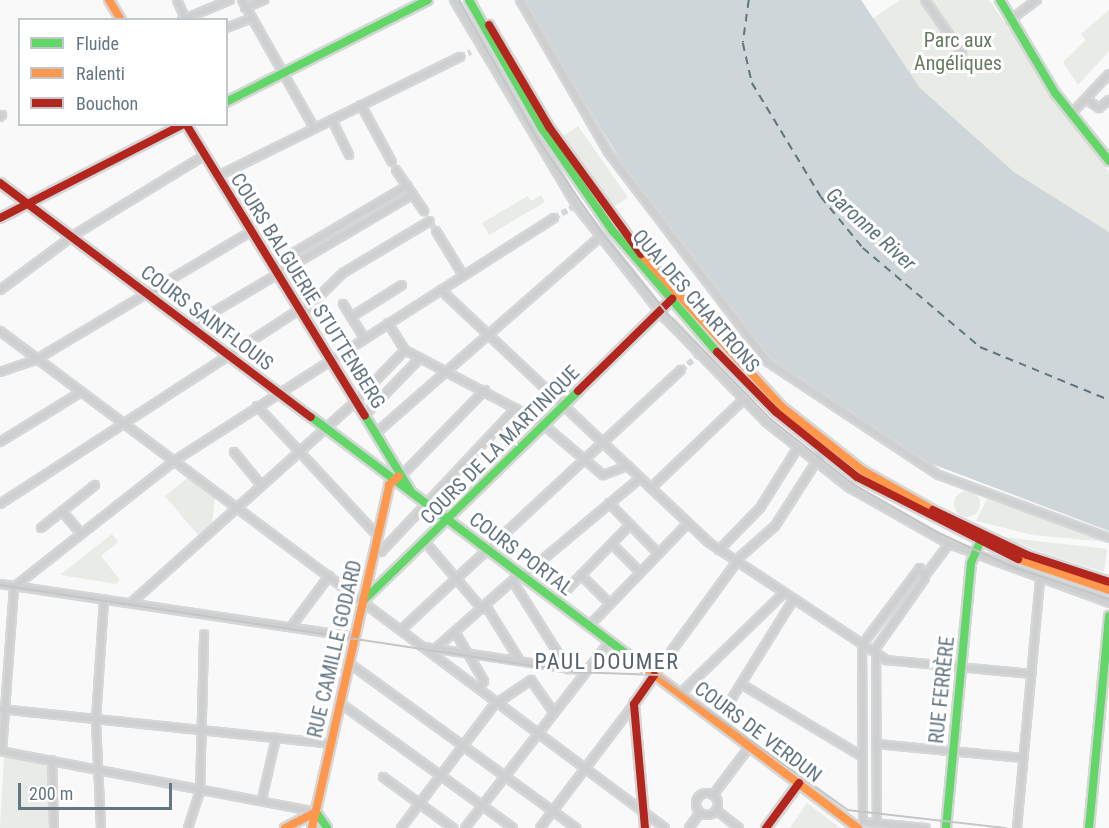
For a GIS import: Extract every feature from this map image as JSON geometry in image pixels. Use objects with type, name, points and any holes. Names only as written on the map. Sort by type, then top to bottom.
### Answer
[{"type":"main road","points":[[109,0],[121,18]]},
{"type":"main road","points":[[228,101],[428,0]]},
{"type":"main road","name":"QUAI DES CHARTRONS","points":[[470,0],[538,116],[672,299],[825,448],[874,482],[980,539]]},
{"type":"main road","name":"QUAI DES CHARTRONS","points":[[476,0],[538,116]]},
{"type":"main road","points":[[1000,0],[1010,20],[1071,114],[1109,161]]},
{"type":"main road","points":[[0,218],[181,126]]},
{"type":"main road","name":"COURS BALGUERIE STUTTENBERG","points":[[186,126],[376,433],[398,477]]},
{"type":"main road","name":"COURS SAINT-LOUIS","points":[[0,183],[70,238],[326,428],[398,477]]},
{"type":"main road","name":"COURS DE LA MARTINIQUE","points":[[363,601],[426,543],[658,310],[672,299]]},
{"type":"main road","name":"COURS PORTAL","points":[[398,477],[426,504],[610,641]]},
{"type":"main road","name":"RUE CAMILLE GODARD","points":[[312,828],[374,552],[398,477]]},
{"type":"main road","points":[[980,539],[1109,582]]},
{"type":"main road","points":[[980,539],[1109,590]]},
{"type":"main road","name":"RUE FERRÈRE","points":[[945,828],[973,556],[980,539]]},
{"type":"main road","points":[[1089,828],[1109,616]]},
{"type":"main road","name":"COURS DE VERDUN","points":[[610,641],[860,826]]},
{"type":"main road","points":[[645,828],[634,704],[654,675]]},
{"type":"main road","points":[[766,828],[799,783]]},
{"type":"main road","points":[[285,828],[316,812],[327,828]]},
{"type":"street","points":[[177,0],[184,18]]},
{"type":"street","points":[[186,18],[230,0]]},
{"type":"street","points":[[242,0],[250,19],[314,129]]},
{"type":"street","points":[[245,8],[264,0]]},
{"type":"street","name":"QUAI DES CHARTRONS","points":[[454,0],[479,49],[574,206],[658,310],[743,400],[814,462],[865,497],[949,544],[973,556],[1040,582],[1109,603]]},
{"type":"street","points":[[520,0],[599,139],[768,362],[939,475],[1109,538]]},
{"type":"street","points":[[925,0],[962,53]]},
{"type":"street","points":[[1010,20],[1037,0]]},
{"type":"street","points":[[228,27],[250,19]]},
{"type":"street","points":[[471,52],[479,49]]},
{"type":"street","points":[[218,176],[460,57]]},
{"type":"street","points":[[1071,114],[1109,74]]},
{"type":"street","points":[[1086,99],[1099,108],[1109,100]]},
{"type":"street","points":[[361,105],[392,162]]},
{"type":"street","points":[[524,124],[538,116]]},
{"type":"street","points":[[332,120],[349,155]]},
{"type":"street","points":[[0,290],[70,238],[205,155]]},
{"type":"street","points":[[396,170],[424,211]]},
{"type":"street","points":[[273,266],[407,186]]},
{"type":"street","points":[[190,326],[413,194]]},
{"type":"street","points":[[316,812],[262,799],[1,751],[14,586],[174,461],[330,359],[554,218]]},
{"type":"street","points":[[0,504],[301,311],[343,273],[431,224],[463,275]]},
{"type":"street","points":[[0,372],[36,359],[252,231]]},
{"type":"street","points":[[376,433],[600,237]]},
{"type":"street","points":[[351,318],[402,285]]},
{"type":"street","points":[[441,290],[688,524],[719,550],[739,561],[862,645],[886,660],[1031,674]]},
{"type":"street","points":[[343,304],[364,338]]},
{"type":"street","points":[[388,323],[405,350],[485,390],[543,425],[603,475],[628,466]]},
{"type":"street","points":[[0,332],[665,828]]},
{"type":"street","points":[[131,603],[326,428],[405,350]]},
{"type":"street","points":[[365,415],[420,358]]},
{"type":"street","points":[[401,630],[681,370]]},
{"type":"street","points":[[398,477],[485,390]]},
{"type":"street","points":[[0,442],[81,392]]},
{"type":"street","points":[[651,488],[743,400]]},
{"type":"street","points":[[257,406],[378,536]]},
{"type":"street","points":[[374,552],[381,552],[516,408]]},
{"type":"street","points":[[654,675],[739,561],[775,526],[825,448]]},
{"type":"street","points":[[719,550],[760,508],[797,449]]},
{"type":"street","points":[[234,452],[261,485]]},
{"type":"street","points":[[435,649],[640,477]]},
{"type":"street","points":[[865,497],[874,482]]},
{"type":"street","points":[[41,528],[95,485]]},
{"type":"street","points":[[609,503],[659,554]]},
{"type":"street","points":[[62,511],[81,534]]},
{"type":"street","points":[[590,626],[688,524]]},
{"type":"street","points":[[556,601],[630,525]]},
{"type":"street","points":[[426,543],[484,608],[520,662]]},
{"type":"street","points":[[612,544],[640,572]]},
{"type":"street","points":[[877,824],[876,654],[927,573],[949,544]]},
{"type":"street","points":[[926,828],[877,824],[860,826],[863,757],[862,645],[914,571],[920,568],[927,573]]},
{"type":"street","points":[[581,575],[610,604]]},
{"type":"street","points":[[291,627],[329,576]]},
{"type":"street","points":[[1017,828],[1040,582]]},
{"type":"street","points":[[514,583],[568,669]]},
{"type":"street","points":[[0,584],[355,637]]},
{"type":"street","points":[[680,694],[784,593]]},
{"type":"street","points":[[100,828],[96,720],[104,600]]},
{"type":"street","points":[[724,711],[793,600]]},
{"type":"street","points":[[455,632],[484,681],[479,689]]},
{"type":"street","points":[[188,828],[200,788],[204,634]]},
{"type":"street","points":[[465,828],[610,641]]},
{"type":"street","points":[[424,647],[585,671]]},
{"type":"street","points":[[349,663],[576,828]]},
{"type":"street","points":[[401,828],[497,703],[532,681],[553,712]]},
{"type":"street","points":[[741,684],[863,757]]},
{"type":"street","points":[[340,703],[513,828]]},
{"type":"street","points":[[540,828],[634,704]]},
{"type":"street","points":[[3,709],[331,744]]},
{"type":"street","points":[[262,799],[276,738]]},
{"type":"street","points":[[876,744],[1023,758]]},
{"type":"street","points":[[700,813],[698,797],[713,795],[750,746]]},
{"type":"street","points":[[52,760],[54,828]]},
{"type":"street","points":[[383,777],[453,828]]},
{"type":"street","points":[[713,795],[716,810],[740,828]]},
{"type":"street","points":[[689,828],[700,813],[716,810]]},
{"type":"green space","name":"Parc aux Angéliques","points":[[900,0],[989,0],[1109,172],[1109,232],[1014,172],[920,88],[872,19]]},
{"type":"green space","points":[[1109,10],[1109,51],[1078,85],[1063,62],[1086,40],[1081,34]]},
{"type":"green space","points":[[578,126],[628,197],[614,207],[564,136]]},
{"type":"green space","points":[[541,195],[545,202],[489,235],[482,223],[528,196],[531,201]]},
{"type":"green space","points":[[674,316],[756,401],[753,404],[671,319]]},
{"type":"green space","points":[[189,477],[215,497],[212,524],[198,535],[165,496]]},
{"type":"green space","points":[[967,491],[976,495],[980,504],[976,513],[967,517],[958,513],[954,504],[958,495]]},
{"type":"green space","points":[[987,499],[1108,542],[1033,535],[976,521]]},
{"type":"green space","points":[[112,534],[118,542],[101,556],[120,580],[116,584],[60,575]]},
{"type":"green space","points":[[1002,537],[1107,549],[1104,572],[1049,555]]},
{"type":"green space","points":[[4,757],[48,765],[51,828],[0,828]]},
{"type":"green space","points":[[807,803],[840,828],[790,828]]},
{"type":"water","name":"Garonne River","points":[[523,0],[861,0],[920,88],[1014,172],[1109,232],[1109,531],[919,459],[769,357],[626,169]]},
{"type":"ferry route","points":[[749,0],[743,43],[752,83],[821,197],[863,248],[980,347],[1109,400]]},
{"type":"tunnel","points":[[460,57],[471,52]]},
{"type":"tunnel","points":[[554,218],[573,207]]},
{"type":"tunnel","points":[[432,225],[436,231]]},
{"type":"tunnel","points":[[681,370],[699,355]]},
{"type":"tram line","points":[[459,0],[537,138],[604,235],[669,315],[771,419],[853,484],[937,532],[1013,567],[1109,599]]},
{"type":"tram line","points":[[0,585],[573,672],[659,675],[848,810],[1006,828]]},
{"type":"traffic: fast","points":[[228,101],[428,0]]},
{"type":"traffic: fast","points":[[469,0],[541,127],[612,230],[717,352]]},
{"type":"traffic: fast","points":[[1000,0],[1055,93],[1109,161]]},
{"type":"traffic: fast","points":[[363,601],[578,391]]},
{"type":"traffic: fast","points":[[365,416],[410,490]]},
{"type":"traffic: fast","points":[[311,417],[648,670]]},
{"type":"traffic: fast","points":[[946,828],[971,563],[981,539]]},
{"type":"traffic: fast","points":[[1089,828],[1109,616]]},
{"type":"traffic: fast","points":[[316,812],[327,828]]},
{"type":"traffic: slow","points":[[109,0],[120,18]]},
{"type":"traffic: slow","points":[[641,254],[782,407],[862,470],[933,510]]},
{"type":"traffic: slow","points":[[312,828],[389,485],[399,476]]},
{"type":"traffic: slow","points":[[1018,559],[1109,590]]},
{"type":"traffic: slow","points":[[648,670],[858,828]]},
{"type":"traffic: slow","points":[[285,828],[316,812]]},
{"type":"traffic: jam","points":[[489,25],[549,127],[641,254]]},
{"type":"traffic: jam","points":[[0,218],[180,126]]},
{"type":"traffic: jam","points":[[187,126],[365,416]]},
{"type":"traffic: jam","points":[[0,183],[311,417]]},
{"type":"traffic: jam","points":[[578,391],[672,299]]},
{"type":"traffic: jam","points":[[717,352],[776,412],[857,477],[1018,559]]},
{"type":"traffic: jam","points":[[933,510],[1027,555],[1109,582]]},
{"type":"traffic: jam","points":[[645,828],[634,704],[654,675]]},
{"type":"traffic: jam","points":[[766,828],[799,783]]},
{"type":"district","name":"PAUL DOUMER","points":[[607,662]]}]
